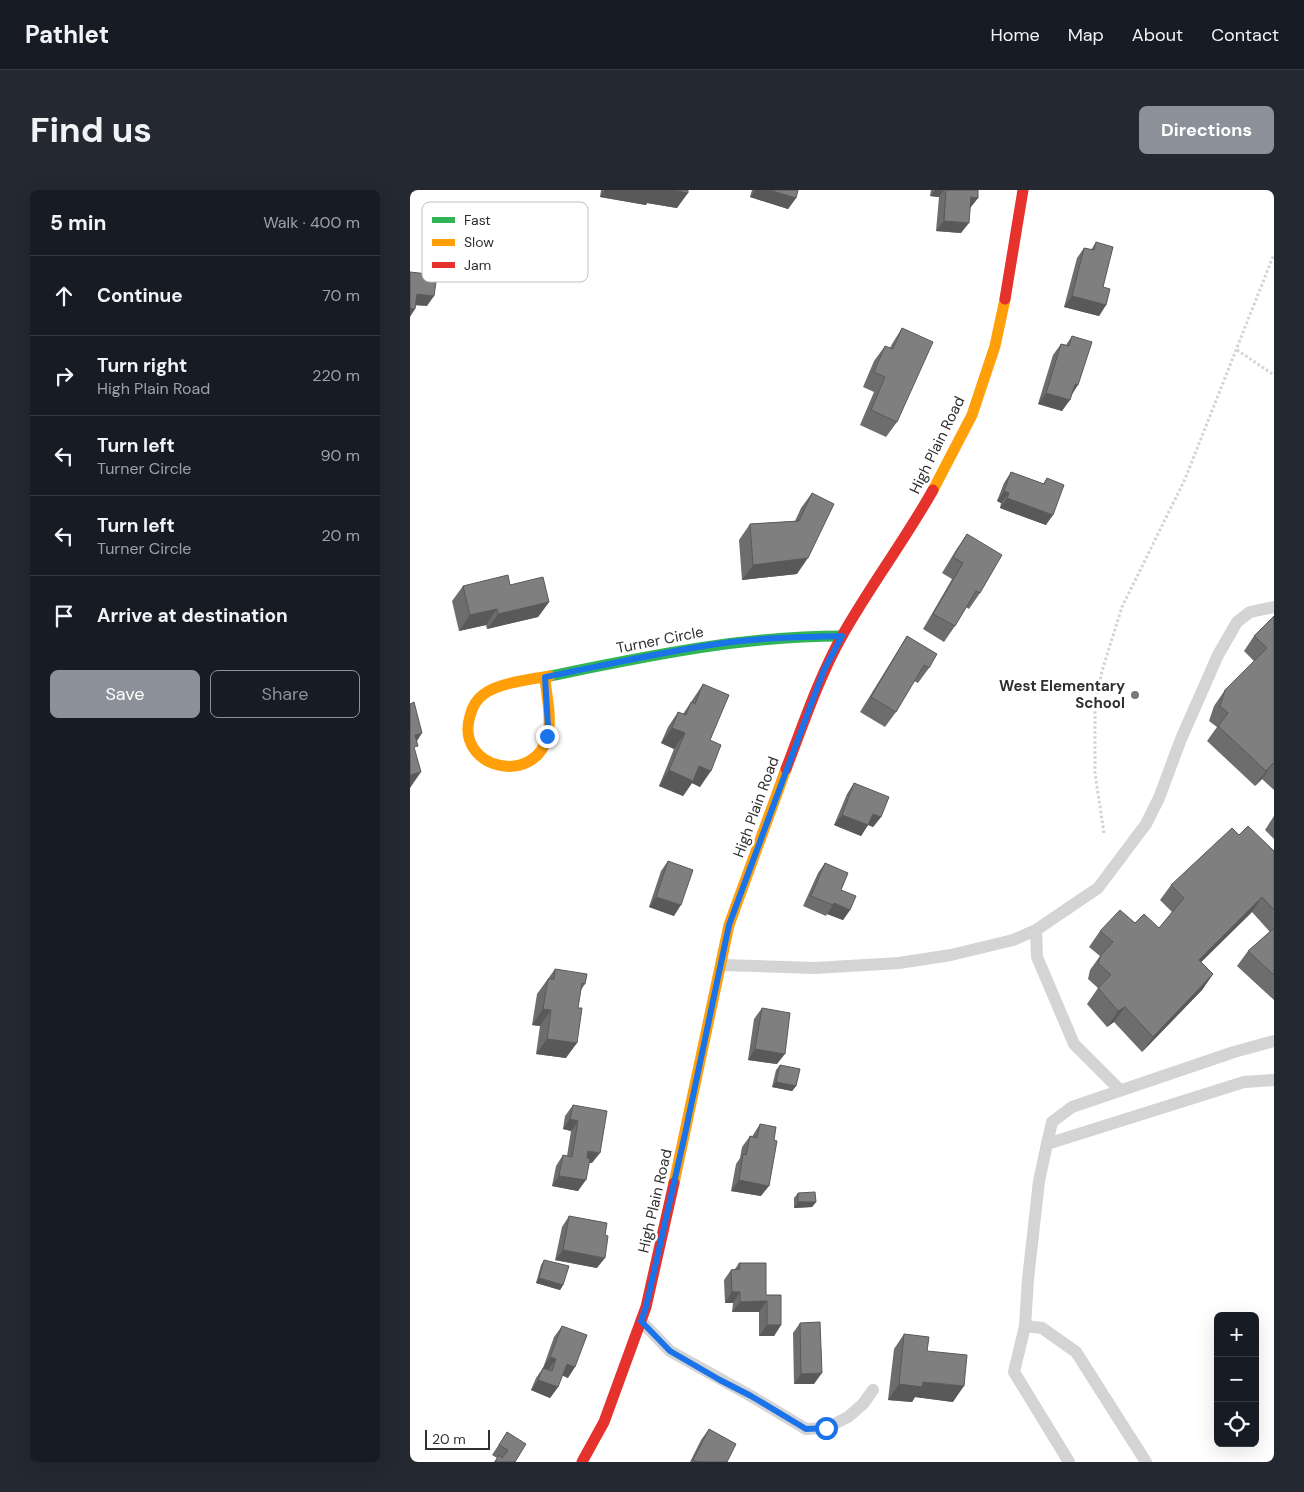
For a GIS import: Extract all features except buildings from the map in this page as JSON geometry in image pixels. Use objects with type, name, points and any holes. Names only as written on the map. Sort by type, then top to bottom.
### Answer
[{"type":"street","name":"High Plain Road","points":[[582,1462],[604,1422],[646,1307],[722,965],[729,925],[824,670],[842,636],[916,520],[952,456],[972,415],[992,356],[1002,316],[1023,190]]},
{"type":"street","name":"Turner Circle","points":[[545,677],[548,727],[545,743],[540,751],[528,762],[512,767],[495,765],[480,757],[474,750],[468,735],[468,718],[479,696],[494,688],[545,677],[680,650],[733,642],[786,637],[842,636]]},
{"type":"lane","points":[[722,965],[815,968],[899,963],[951,955],[1012,940],[1036,930],[1098,888],[1146,824],[1159,798],[1181,739],[1218,655],[1237,622],[1250,612],[1274,608]]},
{"type":"lane","points":[[1036,930],[1037,957],[1074,1044],[1120,1090]]},
{"type":"lane","points":[[1069,1462],[1014,1372],[1025,1326],[1028,1279],[1039,1181],[1052,1122],[1072,1107],[1251,1047],[1274,1042]]},
{"type":"lane","points":[[1047,1144],[1244,1082],[1274,1080]]},
{"type":"lane","points":[[641,1321],[670,1351],[806,1429],[826,1428],[848,1417],[863,1404],[873,1390]]},
{"type":"lane","points":[[1025,1326],[1042,1328],[1076,1352],[1146,1462]]},
{"type":"path","points":[[1104,833],[1095,766],[1095,704],[1102,671],[1122,607],[1185,480],[1274,254]]},
{"type":"path","points":[[1237,350],[1274,375]]},
{"type":"traffic: fast","points":[[550,676],[732,643],[768,639],[842,636]]},
{"type":"traffic: slow","points":[[933,490],[972,415],[995,346],[1005,299]]},
{"type":"traffic: slow","points":[[545,677],[549,727],[541,751],[529,761],[514,766],[499,765],[485,759],[474,749],[468,734],[470,716],[477,701],[484,694],[498,687],[516,682],[550,676]]},
{"type":"traffic: slow","points":[[674,1183],[729,925],[786,769]]},
{"type":"traffic: jam","points":[[1005,299],[1023,190]]},
{"type":"traffic: jam","points":[[786,769],[812,701],[842,636],[933,490]]},
{"type":"traffic: jam","points":[[582,1462],[604,1422],[646,1307],[674,1183]]},
{"type":"place","name":"West Elementary School","points":[[1135,695]]},
{"type":"route","points":[[547,736],[545,677],[704,646],[786,637],[842,636],[824,670],[729,925],[685,1134],[646,1307],[641,1321],[670,1351],[720,1380],[806,1429],[826,1428]]}]
